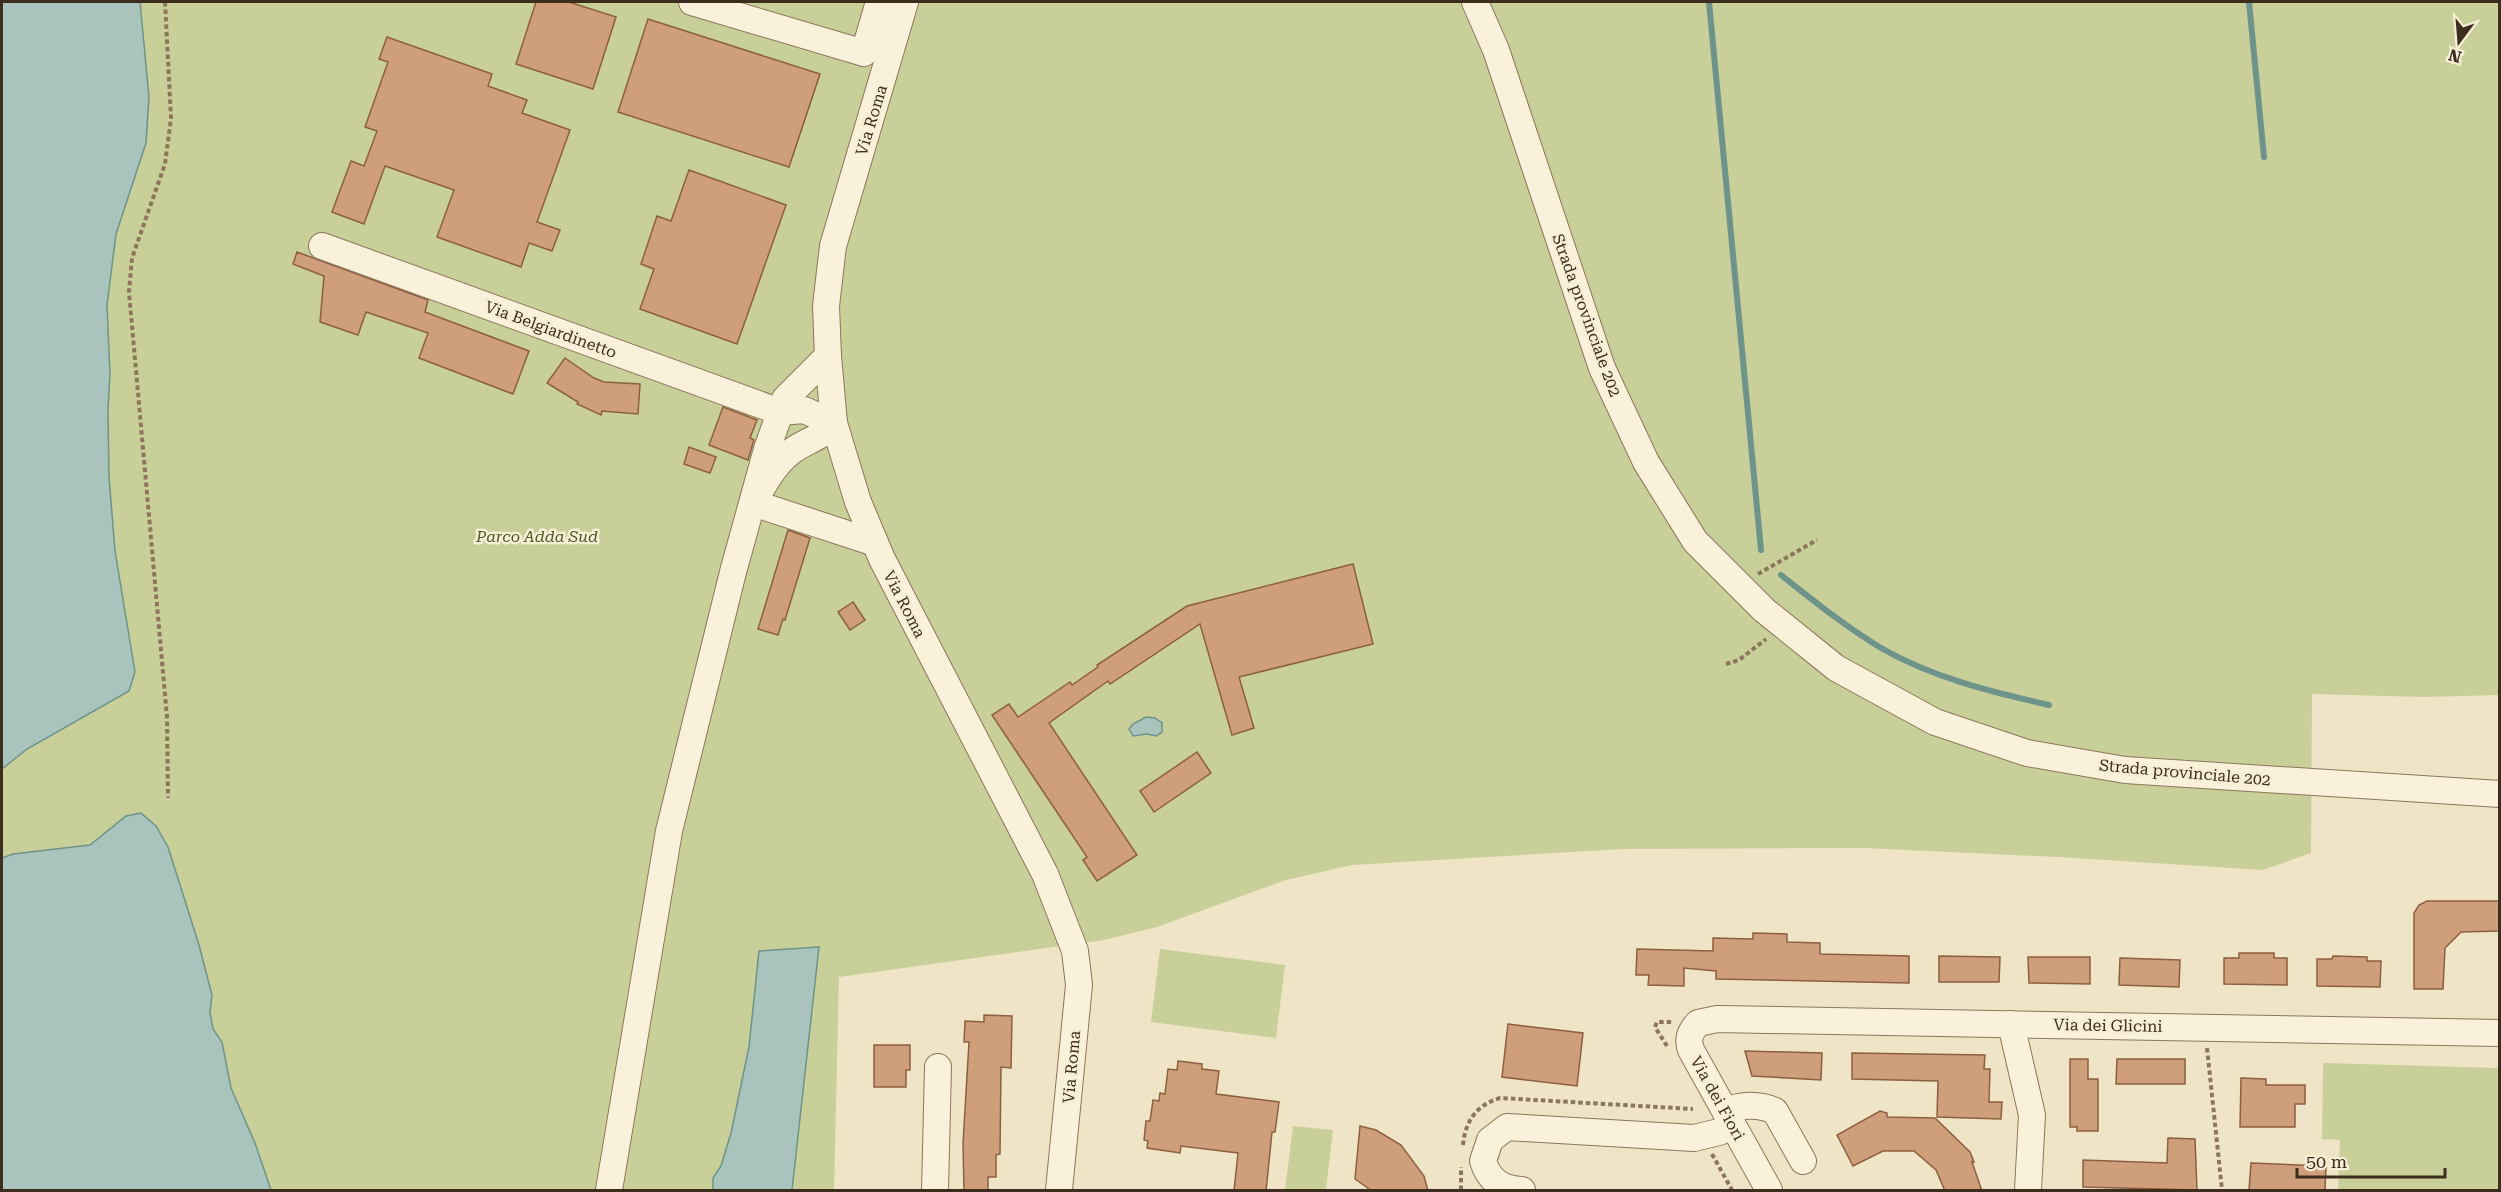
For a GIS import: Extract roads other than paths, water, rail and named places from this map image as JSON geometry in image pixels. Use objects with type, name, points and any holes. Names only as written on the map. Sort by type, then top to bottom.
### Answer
[{"type":"street","points":[[692,2],[864,53],[879,2]]},
{"type":"street","name":"Via Roma","points":[[905,2],[833,246],[826,306],[834,423],[841,454],[875,543],[1045,874],[1076,951],[1079,985],[1059,1191]]},
{"type":"street","name":"Strada provinciale 202","points":[[1475,2],[1496,51],[1602,368],[1646,462],[1695,541],[1782,624],[1836,668],[1935,722],[2027,753],[2126,770],[2499,794]]},
{"type":"street","name":"Via Belgiardinetto","points":[[322,246],[780,412]]},
{"type":"street","points":[[609,1191],[669,831],[733,572],[767,449],[785,399],[828,356]]},
{"type":"street","points":[[753,503],[781,460],[794,449],[824,435],[834,423],[804,410],[780,412]]},
{"type":"street","points":[[780,412],[785,422],[793,429],[812,440],[829,445],[841,454]]},
{"type":"street","points":[[753,503],[875,543]]},
{"type":"street","name":"Via dei Glicini","points":[[1717,1019],[2499,1033]]},
{"type":"street","name":"Via dei Fiori","points":[[1717,1019],[1698,1023],[1689,1035],[1688,1042],[1769,1191]]},
{"type":"street","points":[[2011,1024],[2032,1115],[2028,1191]]},
{"type":"street","points":[[935,1191],[938,1067]]},
{"type":"street","points":[[1501,1189],[1486,1171],[1484,1154],[1490,1140],[1507,1127],[1694,1138],[1719,1132],[1740,1106],[1765,1107],[1775,1111],[1803,1161]]},
{"type":"water","points":[[2,2],[140,2],[149,97],[146,143],[116,234],[107,305],[110,373],[109,477],[115,551],[135,672],[129,691],[27,749],[2,769]]},
{"type":"water","points":[[1146,717],[1155,718],[1162,723],[1162,732],[1156,736],[1147,734],[1133,736],[1129,729]]},
{"type":"water","points":[[141,813],[156,826],[168,847],[212,995],[210,1012],[213,1029],[222,1042],[231,1088],[255,1143],[271,1190],[2,1190],[2,858],[13,854],[90,845],[126,816]]},
{"type":"water","points":[[819,947],[792,1190],[713,1190],[713,1178],[721,1166],[731,1133],[749,1047],[759,951]]},
{"type":"waterway","points":[[1709,2],[1761,550]]},
{"type":"waterway","points":[[2249,2],[2264,157]]},
{"type":"waterway","points":[[1781,575],[1855,631],[1901,659],[1963,683],[2049,705]]},
{"type":"park label","name":"Parco Adda Sud","points":[[537,536]]}]
